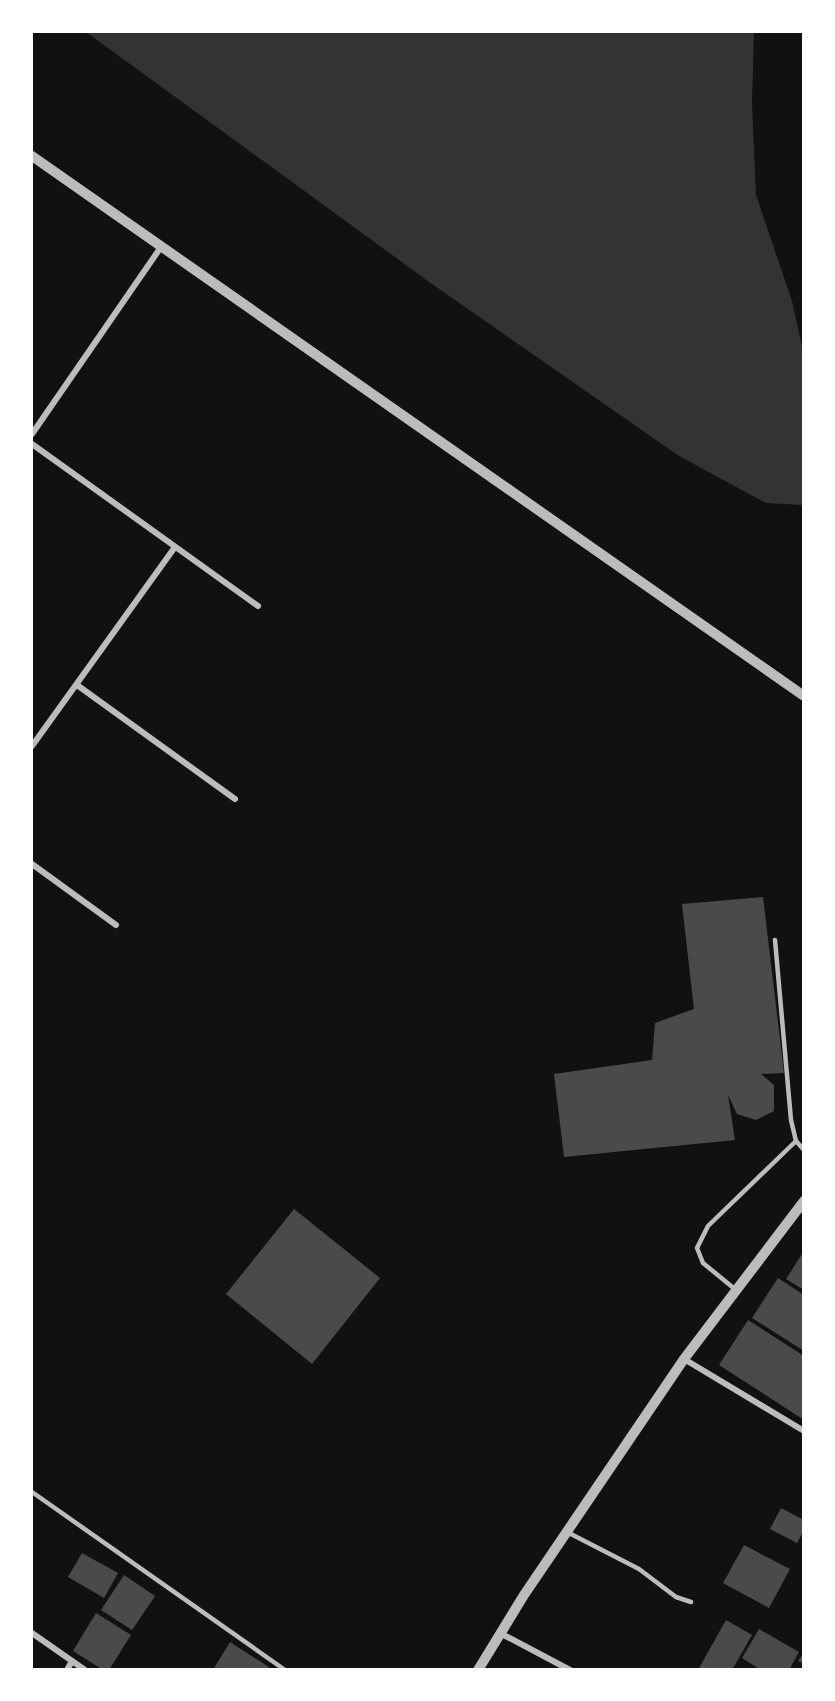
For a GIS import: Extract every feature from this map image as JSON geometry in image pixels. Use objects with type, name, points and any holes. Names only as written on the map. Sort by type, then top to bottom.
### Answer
[{"type":"street","points":[[32,156],[804,696]]},
{"type":"street","points":[[32,434],[162,247]]},
{"type":"street","points":[[32,444],[258,606]]},
{"type":"street","points":[[32,746],[175,547]]},
{"type":"street","points":[[77,685],[235,800]]},
{"type":"street","points":[[32,864],[116,925]]},
{"type":"street","points":[[478,1670],[567,1532],[684,1359],[804,1201]]},
{"type":"street","points":[[684,1359],[804,1431]]},
{"type":"street","points":[[32,1633],[86,1670]]},
{"type":"street","points":[[500,1634],[570,1670]]},
{"type":"street","points":[[67,1670],[72,1661]]},
{"type":"lane","points":[[775,940],[791,1120],[796,1141],[804,1150]]},
{"type":"lane","points":[[736,1290],[703,1263],[697,1248],[708,1226],[796,1141]]},
{"type":"lane","points":[[32,1492],[285,1670]]},
{"type":"lane","points":[[567,1532],[639,1569],[676,1597],[691,1602]]},
{"type":"shaded area","points":[[86,32],[754,32],[752,103],[756,195],[792,301],[803,351],[803,505],[766,503],[679,456],[432,284]]},
{"type":"building","points":[[763,897],[784,1073],[761,1074],[774,1085],[774,1111],[756,1120],[737,1114],[728,1095],[735,1140],[564,1157],[554,1074],[652,1060],[655,1023],[694,1009],[682,904]]},
{"type":"building","points":[[294,1209],[380,1278],[312,1364],[226,1294]]},
{"type":"building","points":[[804,1251],[804,1290],[786,1279]]},
{"type":"building","points":[[778,1278],[804,1295],[804,1351],[752,1318]]},
{"type":"building","points":[[748,1320],[804,1356],[804,1420],[719,1365]]},
{"type":"building","points":[[781,1508],[804,1520],[804,1530],[797,1543],[770,1529]]},
{"type":"building","points":[[744,1545],[790,1569],[769,1608],[723,1583]]},
{"type":"building","points":[[82,1553],[118,1573],[104,1598],[68,1577]]},
{"type":"building","points":[[124,1575],[155,1596],[132,1630],[101,1610]]},
{"type":"building","points":[[96,1613],[131,1635],[109,1670],[103,1670],[73,1651]]},
{"type":"building","points":[[726,1620],[752,1635],[732,1670],[698,1670]]},
{"type":"building","points":[[759,1629],[799,1652],[789,1670],[761,1670],[742,1658]]},
{"type":"building","points":[[230,1642],[269,1667],[268,1670],[213,1670]]},
{"type":"building","points":[[804,1652],[804,1664],[798,1661]]}]
